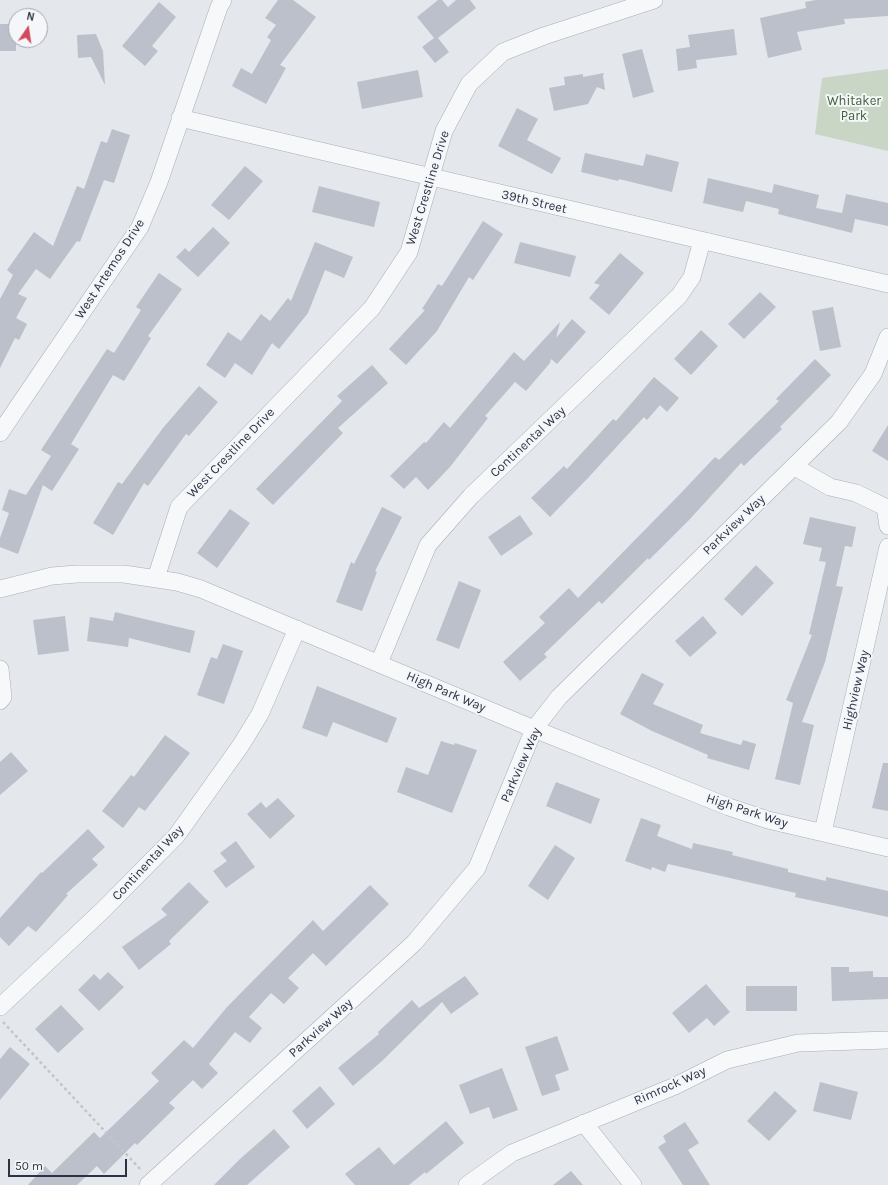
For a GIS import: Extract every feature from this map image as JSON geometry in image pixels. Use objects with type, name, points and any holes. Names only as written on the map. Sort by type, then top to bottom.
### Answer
[{"type":"street","name":"West Artemos Drive","points":[[0,433],[140,227],[159,182],[180,118],[223,0]]},
{"type":"street","name":"West Crestline Drive","points":[[156,578],[179,507],[372,308],[409,252],[444,131],[469,84],[503,52],[544,36],[654,0]]},
{"type":"street","name":"39th Street","points":[[180,118],[888,284]]},
{"type":"street","name":"Continental Way","points":[[379,663],[428,545],[471,496],[679,296],[692,277],[702,241]]},
{"type":"street","name":"Parkview Way","points":[[150,1183],[414,943],[477,868],[534,729],[559,697],[839,422],[873,374],[888,337]]},
{"type":"street","points":[[794,467],[830,487],[856,493],[885,507],[888,526]]},
{"type":"street","name":"Highview Way","points":[[824,832],[888,547]]},
{"type":"street","name":"High Park Way","points":[[0,589],[52,576],[77,574],[124,574],[156,578],[201,589],[534,729],[730,807],[768,820],[888,848]]},
{"type":"street","name":"Continental Way","points":[[0,1007],[104,909],[177,835],[241,745],[260,714],[297,629]]},
{"type":"street","points":[[0,669],[3,697],[0,701]]},
{"type":"street","name":"Rimrock Way","points":[[467,1185],[512,1153],[675,1086],[727,1060],[798,1043],[888,1040]]},
{"type":"street","points":[[584,1123],[633,1185]]},
{"type":"path","points":[[0,1018],[150,1183]]},
{"type":"green space","name":"Whitaker Park","points":[[888,69],[888,151],[815,134],[822,78]]},
{"type":"building","points":[[278,0],[293,0],[316,17],[280,65],[286,68],[266,104],[232,86],[241,68],[252,74],[271,40],[267,37],[276,25],[265,18]]},
{"type":"building","points":[[438,0],[442,0],[448,7],[456,0],[470,0],[476,8],[438,38],[449,52],[435,63],[422,47],[434,38],[417,17]]},
{"type":"building","points":[[816,0],[888,0],[888,16],[844,19],[845,24],[797,32],[802,50],[768,58],[760,18],[806,8],[805,2]]},
{"type":"building","points":[[159,2],[176,17],[152,46],[158,51],[145,66],[122,46]]},
{"type":"building","points":[[0,24],[8,24],[8,48],[16,48],[16,51],[0,51]]},
{"type":"building","points":[[734,29],[737,55],[696,60],[697,68],[678,71],[676,49],[690,47],[688,35]]},
{"type":"building","points":[[96,34],[103,51],[105,85],[91,57],[78,58],[77,35]]},
{"type":"building","points":[[642,49],[654,92],[633,98],[622,54]]},
{"type":"building","points":[[418,70],[423,97],[362,109],[357,82]]},
{"type":"building","points":[[604,73],[605,90],[597,87],[588,104],[554,111],[549,88],[565,85],[564,77],[583,74],[583,77]]},
{"type":"building","points":[[517,108],[538,119],[527,140],[561,158],[552,174],[498,146]]},
{"type":"building","points":[[112,129],[130,135],[114,183],[104,180],[80,242],[77,241],[50,279],[36,269],[18,294],[27,298],[16,318],[27,324],[19,340],[15,338],[0,368],[0,299],[13,275],[7,270],[34,232],[53,246],[77,186],[84,189],[101,141],[107,143]]},
{"type":"building","points":[[585,153],[643,166],[646,154],[679,162],[672,192],[619,179],[618,181],[581,172]]},
{"type":"building","points":[[245,166],[263,181],[229,220],[211,205]]},
{"type":"building","points":[[708,178],[772,193],[774,184],[819,195],[816,208],[842,213],[846,194],[888,203],[888,226],[855,219],[852,233],[778,214],[779,209],[746,201],[743,212],[703,203]]},
{"type":"building","points":[[319,186],[380,202],[374,227],[312,212]]},
{"type":"building","points":[[483,221],[503,234],[473,280],[469,277],[437,331],[406,365],[389,349],[425,310],[422,309],[438,284],[442,286]]},
{"type":"building","points":[[213,227],[230,243],[198,277],[176,257],[185,248],[189,252]]},
{"type":"building","points":[[315,242],[353,257],[344,278],[325,270],[308,313],[279,349],[272,343],[252,375],[235,363],[225,378],[206,365],[228,332],[241,341],[261,314],[270,321],[288,298],[291,301]]},
{"type":"building","points":[[520,242],[576,256],[570,277],[514,263]]},
{"type":"building","points":[[620,253],[644,273],[609,315],[589,298],[600,285],[594,283]]},
{"type":"building","points":[[159,273],[182,289],[148,336],[151,338],[124,381],[113,375],[71,444],[79,449],[52,491],[43,485],[18,554],[0,547],[0,538],[9,513],[2,510],[9,489],[26,495],[51,456],[41,450],[107,349],[114,353],[141,310],[136,307]]},
{"type":"building","points":[[760,292],[776,307],[744,339],[728,324]]},
{"type":"building","points":[[833,307],[841,347],[820,351],[812,311]]},
{"type":"building","points":[[572,319],[586,332],[557,364],[551,359],[550,363],[526,391],[515,382],[485,416],[488,418],[450,467],[428,490],[416,477],[404,489],[390,476],[424,442],[426,443],[444,422],[450,428],[514,352],[524,361],[560,322],[556,338]]},
{"type":"building","points":[[701,330],[718,346],[691,375],[674,359]]},
{"type":"building","points":[[815,359],[831,375],[780,427],[782,429],[744,466],[741,463],[690,519],[649,560],[648,558],[602,604],[599,601],[544,654],[547,657],[520,681],[503,662],[545,623],[539,617],[569,588],[578,598],[715,457],[719,460],[779,401],[776,399]]},
{"type":"building","points":[[372,365],[388,383],[338,428],[343,433],[273,505],[256,489],[342,401],[337,396]]},
{"type":"building","points":[[654,377],[679,398],[667,412],[660,405],[647,420],[644,417],[550,517],[531,498],[564,466],[567,469],[613,419],[616,421]]},
{"type":"building","points":[[199,386],[218,402],[189,436],[186,434],[148,486],[144,483],[113,535],[93,523],[118,482],[122,484],[163,428]]},
{"type":"building","points":[[888,425],[888,461],[872,451]]},
{"type":"building","points":[[382,507],[402,517],[375,571],[377,572],[362,611],[336,602],[351,562],[354,564]]},
{"type":"building","points":[[230,509],[250,523],[217,568],[197,553]]},
{"type":"building","points":[[520,515],[533,534],[501,556],[488,537]]},
{"type":"building","points":[[810,517],[856,527],[852,547],[845,546],[836,586],[843,587],[825,662],[802,722],[814,725],[800,785],[775,779],[793,703],[786,700],[812,635],[809,634],[826,562],[819,561],[822,548],[803,544]]},
{"type":"building","points":[[756,565],[774,583],[742,616],[724,599]]},
{"type":"building","points":[[459,581],[481,590],[459,649],[436,640]]},
{"type":"building","points":[[115,612],[195,631],[190,653],[129,638],[128,647],[87,641],[90,617],[113,621]]},
{"type":"building","points":[[65,616],[69,651],[38,655],[33,620]]},
{"type":"building","points":[[703,616],[717,633],[690,657],[675,641]]},
{"type":"building","points":[[223,644],[243,651],[224,704],[197,695],[211,657],[217,659]]},
{"type":"building","points":[[642,673],[664,684],[653,704],[703,725],[700,733],[741,745],[743,740],[756,744],[749,770],[707,758],[708,755],[652,731],[620,714]]},
{"type":"building","points":[[317,686],[397,718],[387,743],[333,722],[327,737],[302,728]]},
{"type":"building","points":[[165,735],[190,753],[145,811],[139,807],[123,828],[102,811],[131,775],[134,777]]},
{"type":"building","points":[[441,741],[454,745],[455,743],[477,750],[452,813],[397,792],[406,767],[428,775]]},
{"type":"building","points":[[11,752],[28,771],[0,795],[0,762]]},
{"type":"building","points":[[883,763],[888,763],[888,811],[872,808]]},
{"type":"building","points":[[556,782],[600,799],[591,824],[546,806]]},
{"type":"building","points":[[278,798],[295,816],[270,839],[247,814],[261,802],[266,808]]},
{"type":"building","points":[[641,818],[661,825],[657,836],[692,849],[693,843],[733,852],[732,855],[788,869],[788,872],[826,881],[826,877],[888,891],[888,917],[795,897],[796,893],[668,864],[665,872],[652,867],[651,870],[625,861]]},
{"type":"building","points":[[88,829],[105,847],[92,859],[98,865],[66,894],[68,895],[36,932],[28,926],[9,946],[0,937],[0,918],[41,872],[42,873]]},
{"type":"building","points":[[236,841],[255,867],[226,888],[213,871],[227,861],[220,853]]},
{"type":"building","points":[[555,845],[575,858],[548,900],[528,886]]},
{"type":"building","points":[[189,882],[209,902],[169,941],[171,944],[139,970],[122,947],[167,915],[161,909]]},
{"type":"building","points":[[370,885],[389,904],[326,966],[313,953],[288,978],[299,988],[284,1004],[271,993],[249,1017],[262,1028],[250,1043],[235,1032],[209,1064],[218,1073],[202,1089],[193,1080],[169,1103],[175,1108],[137,1145],[135,1143],[104,1174],[97,1166],[77,1185],[28,1185],[45,1166],[52,1173],[94,1132],[100,1138],[159,1081],[151,1073],[184,1040],[193,1048],[227,1007],[313,920],[323,931]]},
{"type":"building","points":[[831,967],[849,967],[849,972],[873,971],[873,977],[888,977],[888,999],[832,1001]]},
{"type":"building","points":[[108,972],[124,987],[99,1011],[78,990],[94,974],[100,980]]},
{"type":"building","points":[[465,976],[479,994],[451,1014],[442,1002],[382,1061],[353,1086],[338,1068],[379,1034],[378,1032],[412,1000],[419,1008]]},
{"type":"building","points":[[706,984],[730,1012],[714,1026],[707,1018],[689,1033],[672,1013]]},
{"type":"building","points":[[746,986],[797,986],[797,1011],[746,1011]]},
{"type":"building","points":[[61,1005],[84,1029],[58,1053],[35,1029]]},
{"type":"building","points":[[557,1036],[569,1070],[555,1075],[560,1090],[542,1096],[525,1047]]},
{"type":"building","points":[[10,1047],[30,1064],[0,1100],[0,1059]]},
{"type":"building","points":[[502,1068],[518,1110],[493,1119],[489,1107],[470,1114],[459,1085]]},
{"type":"building","points":[[820,1082],[858,1092],[851,1120],[813,1111]]},
{"type":"building","points":[[320,1086],[335,1104],[307,1129],[292,1111]]},
{"type":"building","points":[[775,1091],[797,1111],[769,1141],[747,1121]]},
{"type":"building","points":[[446,1121],[464,1143],[426,1174],[425,1172],[409,1185],[355,1185],[345,1174],[379,1147],[394,1165]]},
{"type":"building","points":[[685,1122],[699,1143],[688,1150],[710,1185],[683,1185],[658,1147],[666,1142],[663,1136]]},
{"type":"building","points":[[274,1129],[290,1147],[247,1185],[214,1185],[240,1159]]},
{"type":"building","points":[[571,1171],[583,1185],[553,1185]]}]
